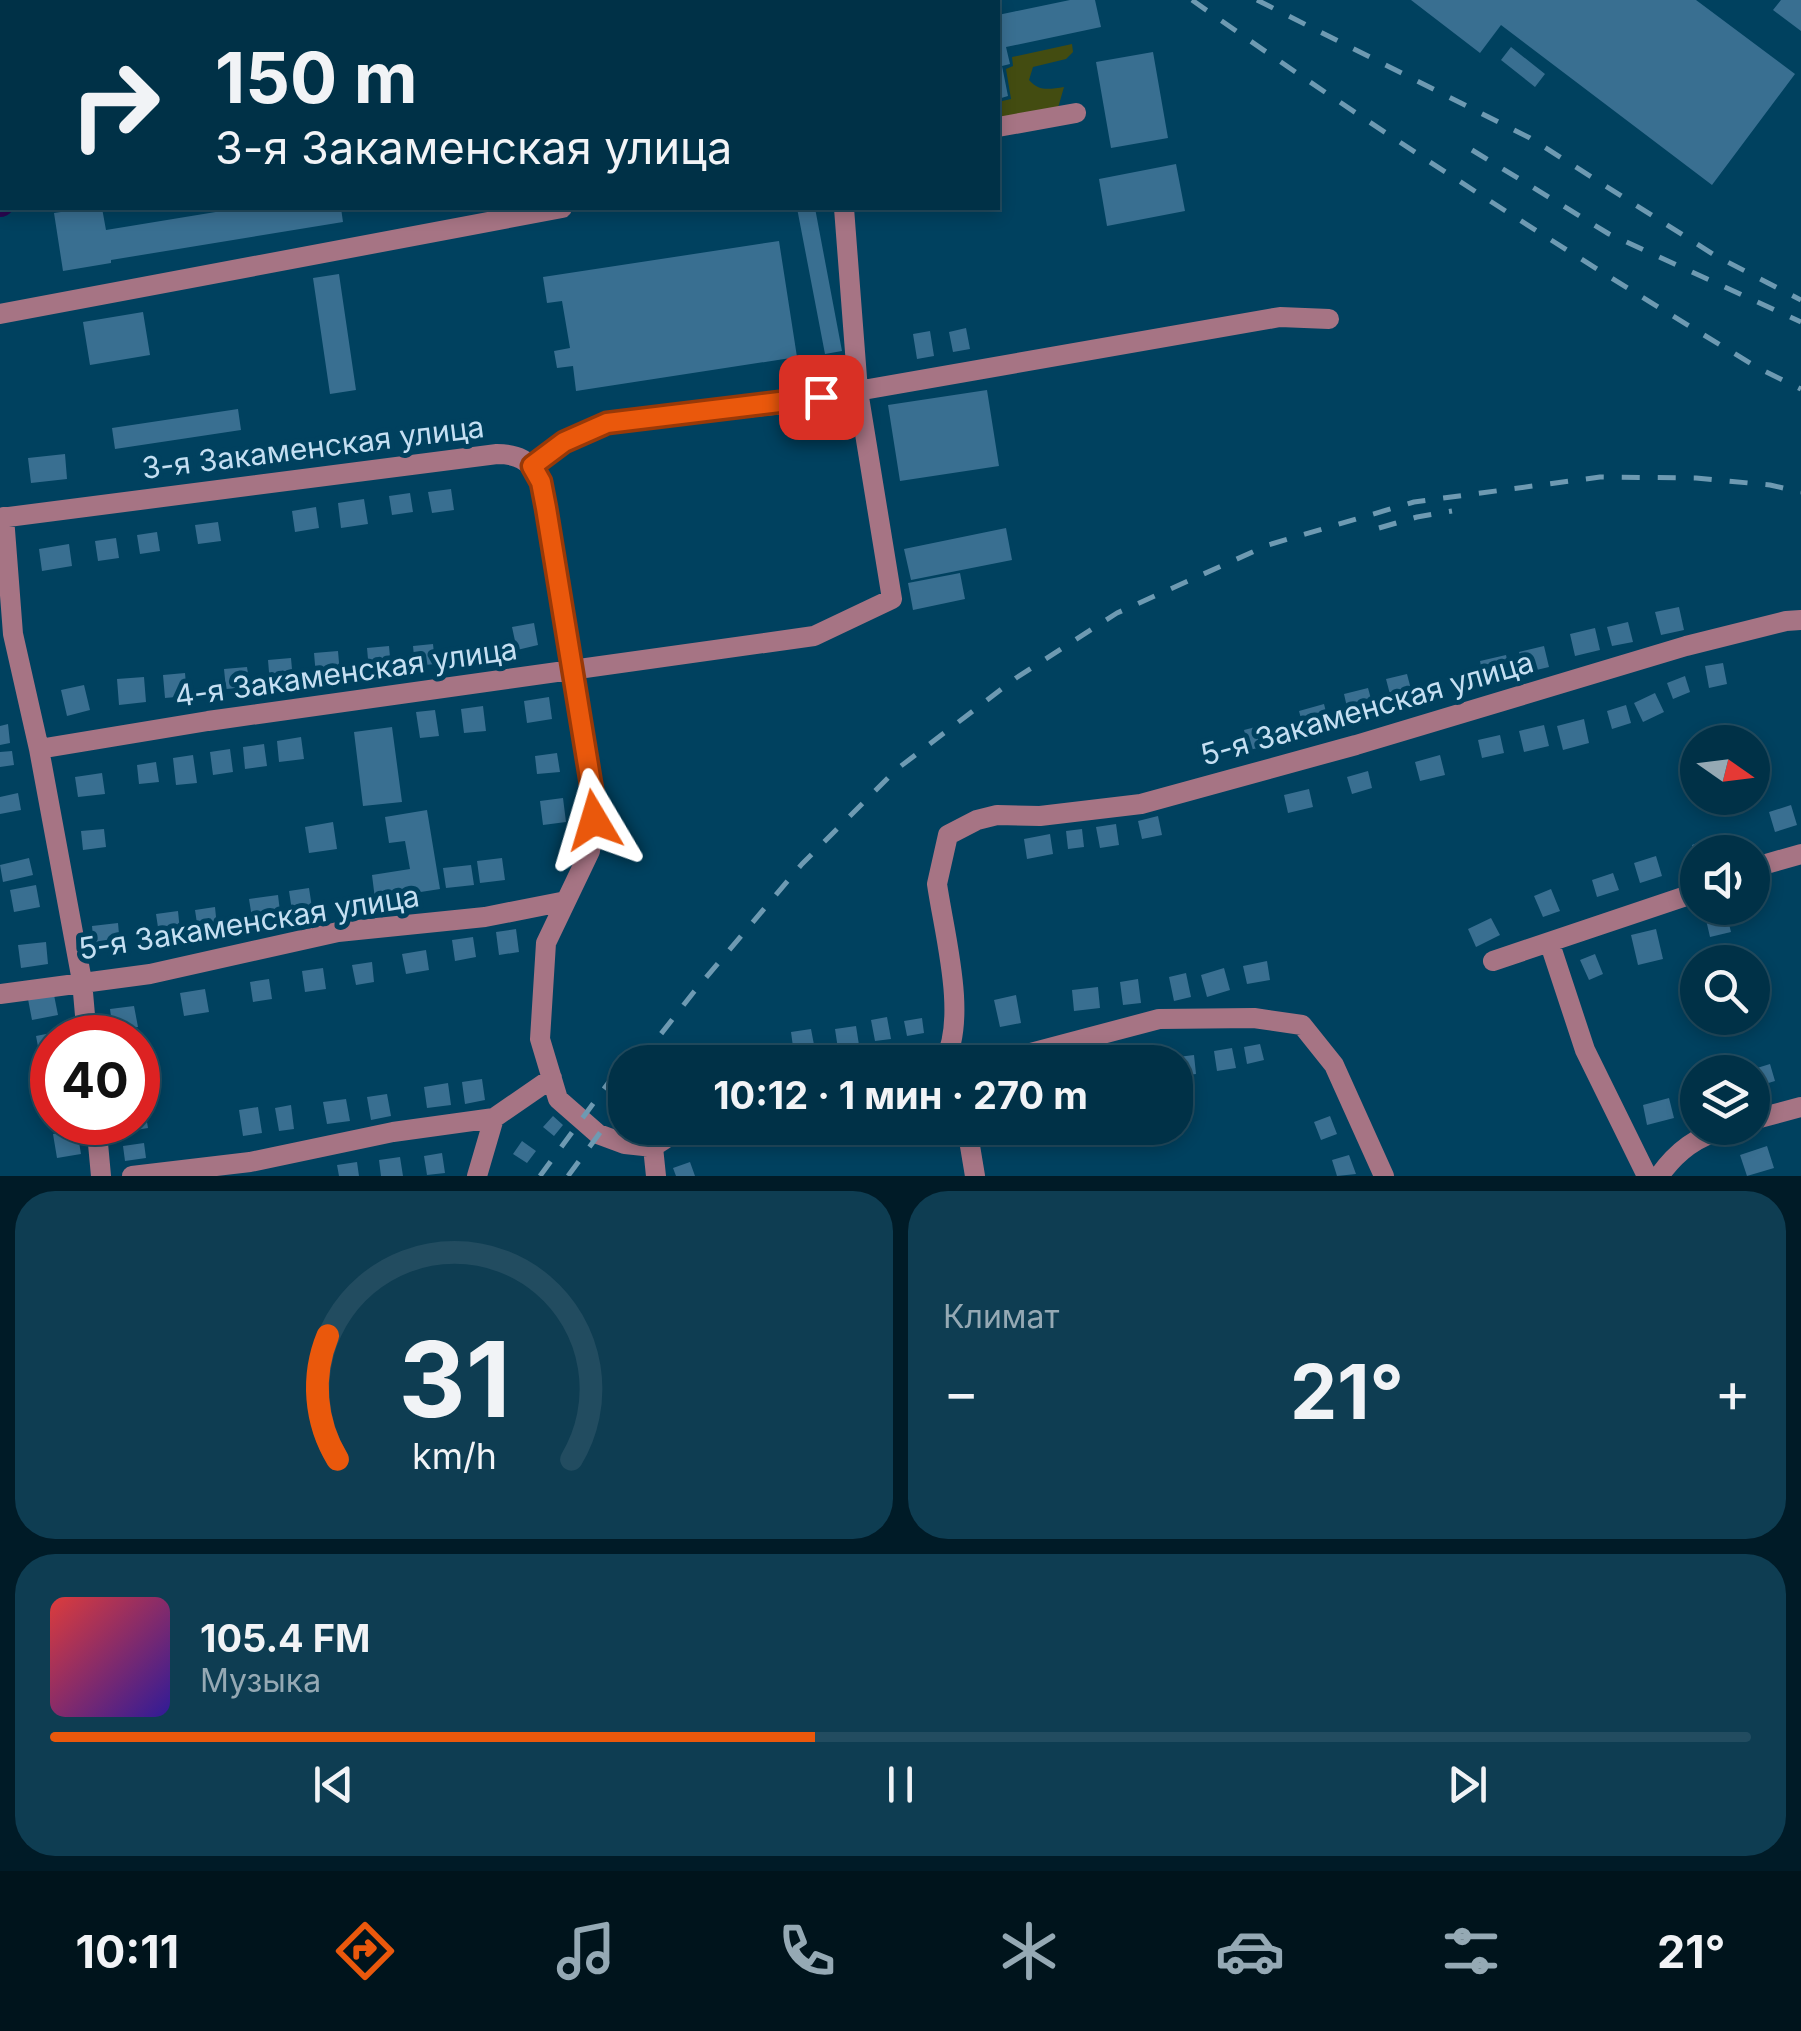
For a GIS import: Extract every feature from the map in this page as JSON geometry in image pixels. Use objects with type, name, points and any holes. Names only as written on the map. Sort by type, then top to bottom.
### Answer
[{"type":"street","points":[[1000,126],[1076,113]]},
{"type":"street","points":[[0,314],[551,210]]},
{"type":"street","points":[[844,210],[858,390]]},
{"type":"street","points":[[656,1145],[625,1144],[598,1134],[558,1099],[540,1039],[546,943],[590,851],[594,820],[541,482],[532,466],[564,442],[607,423],[783,404],[1280,317],[1329,319]]},
{"type":"street","name":"4-я Закаменская улица","points":[[39,749],[226,718],[814,636],[892,599],[858,390]]},
{"type":"street","name":"3-я Закаменская улица","points":[[2,518],[497,454],[516,454],[532,466]]},
{"type":"street","points":[[2,518],[13,634],[39,749],[86,1015]]},
{"type":"street","name":"5-я Закаменская улица","points":[[952,1045],[954,1026],[937,884],[948,835],[976,820],[1141,804],[1356,745],[1686,646],[1801,620]]},
{"type":"street","points":[[1770,863],[1801,854]]},
{"type":"street","points":[[1493,961],[1680,898]]},
{"type":"street","name":"5-я Закаменская улица","points":[[0,994],[150,974],[338,932],[485,917],[566,901]]},
{"type":"street","points":[[1550,944],[1585,1050],[1647,1176]]},
{"type":"street","points":[[1062,1045],[1158,1020],[1254,1018],[1302,1025],[1334,1064],[1384,1176]]},
{"type":"street","points":[[132,1176],[250,1162],[393,1132],[494,1118],[552,1078]]},
{"type":"street","points":[[1770,1115],[1801,1107]]},
{"type":"street","points":[[477,1176],[494,1118]]},
{"type":"street","points":[[98,1145],[101,1176]]},
{"type":"street","points":[[970,1145],[975,1176]]},
{"type":"street","points":[[1659,1176],[1672,1157],[1688,1145]]},
{"type":"street","points":[[653,1147],[656,1176]]},
{"type":"green space","points":[[1072,44],[1073,52],[1066,59],[1033,67],[1029,80],[1041,88],[1064,87],[1058,108],[1000,120],[1000,102],[1011,99],[1006,69],[1013,66],[1012,57]]},
{"type":"building","points":[[1070,0],[1095,0],[1101,27],[1006,47],[1010,64],[1002,66],[1008,96],[1000,98],[1000,15]]},
{"type":"building","points":[[1411,0],[1696,0],[1795,74],[1712,185],[1501,25],[1480,53]]},
{"type":"building","points":[[1781,0],[1801,0],[1801,31],[1773,10]]},
{"type":"building","points":[[1511,47],[1545,74],[1535,87],[1501,60]]},
{"type":"building","points":[[1153,52],[1168,138],[1111,148],[1096,62]]},
{"type":"building","points":[[1176,164],[1185,211],[1107,226],[1099,179]]},
{"type":"building","points":[[102,210],[106,230],[228,210],[341,210],[343,222],[63,271],[54,213]]},
{"type":"building","points":[[797,210],[815,210],[842,351],[825,354]]},
{"type":"building","points":[[779,241],[797,357],[576,391],[573,366],[557,368],[554,351],[570,348],[562,301],[547,303],[543,277]]},
{"type":"building","points":[[339,274],[356,390],[330,394],[313,278]]},
{"type":"building","points":[[143,312],[150,355],[90,365],[83,322]]},
{"type":"building","points":[[966,328],[970,349],[953,352],[949,332]]},
{"type":"building","points":[[930,331],[934,356],[917,359],[913,334]]},
{"type":"building","points":[[987,390],[999,466],[900,481],[888,405]]},
{"type":"building","points":[[238,409],[241,430],[115,449],[112,428]]},
{"type":"building","points":[[65,454],[67,479],[31,483],[28,458]]},
{"type":"building","points":[[451,489],[454,510],[432,513],[428,492]]},
{"type":"building","points":[[410,493],[413,512],[392,515],[389,496]]},
{"type":"building","points":[[364,499],[368,524],[341,528],[338,503]]},
{"type":"building","points":[[316,507],[319,528],[295,532],[292,511]]},
{"type":"building","points":[[218,522],[221,541],[198,544],[195,525]]},
{"type":"building","points":[[1006,528],[1012,560],[911,580],[904,549]]},
{"type":"building","points":[[157,532],[160,551],[140,554],[137,535]]},
{"type":"building","points":[[116,538],[119,558],[98,561],[95,541]]},
{"type":"building","points":[[69,544],[72,566],[42,571],[39,549]]},
{"type":"building","points":[[960,573],[965,599],[913,610],[908,583]]},
{"type":"building","points":[[1679,607],[1684,630],[1661,635],[1655,612]]},
{"type":"building","points":[[1628,622],[1633,642],[1612,646],[1607,627]]},
{"type":"building","points":[[534,623],[538,645],[517,650],[512,627]]},
{"type":"building","points":[[1595,628],[1600,650],[1575,656],[1570,634]]},
{"type":"building","points":[[433,644],[435,664],[415,666],[413,646]]},
{"type":"building","points":[[389,646],[391,668],[369,670],[367,648]]},
{"type":"building","points":[[1544,646],[1549,667],[1524,673],[1519,652]]},
{"type":"building","points":[[338,651],[340,674],[316,676],[314,653]]},
{"type":"building","points":[[1506,655],[1511,676],[1484,682],[1480,661]]},
{"type":"building","points":[[291,658],[293,681],[270,684],[268,660]]},
{"type":"building","points":[[1723,663],[1727,684],[1709,688],[1705,666]]},
{"type":"building","points":[[247,667],[250,687],[226,689],[224,669]]},
{"type":"building","points":[[185,673],[187,696],[165,698],[163,675]]},
{"type":"building","points":[[1407,674],[1413,697],[1392,702],[1386,679]]},
{"type":"building","points":[[1685,676],[1690,692],[1673,699],[1667,683]]},
{"type":"building","points":[[144,677],[146,702],[119,705],[117,679]]},
{"type":"building","points":[[84,685],[90,710],[67,716],[61,690]]},
{"type":"building","points":[[1368,688],[1374,710],[1349,716],[1344,694]]},
{"type":"building","points":[[1655,693],[1664,712],[1643,722],[1634,703]]},
{"type":"building","points":[[549,697],[552,719],[527,723],[524,701]]},
{"type":"building","points":[[1324,704],[1328,720],[1303,726],[1299,711]]},
{"type":"building","points":[[1626,705],[1631,723],[1612,729],[1607,711]]},
{"type":"building","points":[[483,706],[486,731],[464,733],[461,709]]},
{"type":"building","points":[[435,710],[439,736],[420,738],[416,712]]},
{"type":"building","points":[[1584,719],[1589,743],[1563,750],[1557,726]]},
{"type":"building","points":[[8,724],[10,743],[0,745],[0,726]]},
{"type":"building","points":[[1267,724],[1271,745],[1249,750],[1244,730]]},
{"type":"building","points":[[1544,725],[1549,746],[1524,752],[1519,731]]},
{"type":"building","points":[[392,727],[402,802],[363,806],[354,732]]},
{"type":"building","points":[[1500,735],[1504,753],[1482,758],[1478,740]]},
{"type":"building","points":[[301,737],[304,759],[279,762],[277,741]]},
{"type":"building","points":[[264,744],[267,766],[245,769],[243,747]]},
{"type":"building","points":[[230,749],[233,772],[213,775],[210,752]]},
{"type":"building","points":[[12,751],[14,765],[0,767],[0,752]]},
{"type":"building","points":[[557,753],[560,772],[537,774],[535,756]]},
{"type":"building","points":[[193,755],[197,783],[176,785],[173,758]]},
{"type":"building","points":[[1440,755],[1445,775],[1420,781],[1415,762]]},
{"type":"building","points":[[156,762],[159,782],[139,784],[137,765]]},
{"type":"building","points":[[1368,771],[1372,788],[1352,794],[1347,777]]},
{"type":"building","points":[[102,773],[105,794],[78,797],[75,777]]},
{"type":"building","points":[[1309,789],[1313,807],[1288,813],[1284,795]]},
{"type":"building","points":[[18,793],[21,810],[0,814],[0,797]]},
{"type":"building","points":[[563,798],[566,822],[543,825],[540,801]]},
{"type":"building","points":[[1791,805],[1797,825],[1775,832],[1770,812]]},
{"type":"building","points":[[427,810],[440,889],[375,899],[372,875],[410,869],[405,841],[389,843],[385,817]]},
{"type":"building","points":[[1158,816],[1162,835],[1142,839],[1138,821]]},
{"type":"building","points":[[333,822],[337,849],[309,853],[305,827]]},
{"type":"building","points":[[1116,824],[1119,845],[1100,848],[1096,827]]},
{"type":"building","points":[[104,829],[106,847],[83,850],[81,831]]},
{"type":"building","points":[[1082,829],[1084,847],[1068,849],[1066,831]]},
{"type":"building","points":[[1050,834],[1053,854],[1027,859],[1024,839]]},
{"type":"building","points":[[1656,856],[1662,876],[1640,883],[1634,863]]},
{"type":"building","points":[[29,858],[33,875],[3,882],[0,865]]},
{"type":"building","points":[[502,858],[505,880],[480,883],[477,861]]},
{"type":"building","points":[[471,865],[474,885],[446,888],[443,868]]},
{"type":"building","points":[[1613,873],[1619,890],[1597,897],[1592,880]]},
{"type":"building","points":[[36,885],[40,907],[14,912],[10,890]]},
{"type":"building","points":[[309,888],[313,914],[293,917],[289,891]]},
{"type":"building","points":[[1551,889],[1560,911],[1543,917],[1534,896]]},
{"type":"building","points":[[278,895],[281,920],[253,924],[249,899]]},
{"type":"building","points":[[215,907],[217,927],[198,930],[195,910]]},
{"type":"building","points":[[178,911],[180,931],[159,934],[156,914]]},
{"type":"building","points":[[1491,918],[1500,935],[1476,947],[1468,929]]},
{"type":"building","points":[[118,923],[120,945],[94,948],[92,926]]},
{"type":"building","points":[[1707,925],[1729,925],[1731,932],[1710,937]]},
{"type":"building","points":[[516,929],[519,952],[499,955],[496,932]]},
{"type":"building","points":[[1656,929],[1663,959],[1638,965],[1631,935]]},
{"type":"building","points":[[473,937],[476,957],[455,961],[452,940]]},
{"type":"building","points":[[46,942],[48,964],[21,968],[18,945]]},
{"type":"building","points":[[426,950],[429,970],[406,974],[402,954]]},
{"type":"building","points":[[1595,954],[1603,974],[1589,980],[1580,960]]},
{"type":"building","points":[[1267,961],[1270,980],[1247,984],[1243,966]]},
{"type":"building","points":[[372,962],[374,982],[356,985],[352,965]]},
{"type":"building","points":[[323,968],[326,989],[305,992],[302,971]]},
{"type":"building","points":[[1224,968],[1230,990],[1207,997],[1201,975]]},
{"type":"building","points":[[1186,973],[1191,997],[1174,1001],[1169,977]]},
{"type":"building","points":[[269,979],[272,999],[253,1002],[250,982]]},
{"type":"building","points":[[1138,979],[1141,1003],[1123,1005],[1120,982]]},
{"type":"building","points":[[1098,987],[1100,1008],[1074,1011],[1072,990]]},
{"type":"building","points":[[205,989],[209,1012],[184,1016],[180,993]]},
{"type":"building","points":[[54,995],[58,1015],[31,1015],[28,999]]},
{"type":"building","points":[[1016,995],[1021,1023],[1000,1027],[994,1000]]},
{"type":"building","points":[[134,1006],[136,1015],[111,1015],[110,1009]]},
{"type":"building","points":[[887,1017],[891,1039],[875,1041],[871,1020]]},
{"type":"building","points":[[922,1018],[924,1033],[907,1036],[904,1021]]},
{"type":"building","points":[[856,1026],[859,1045],[837,1045],[835,1029]]},
{"type":"building","points":[[811,1029],[814,1045],[793,1045],[791,1032]]},
{"type":"building","points":[[1260,1044],[1264,1060],[1247,1064],[1244,1047]]},
{"type":"building","points":[[1232,1048],[1236,1068],[1217,1071],[1214,1051]]},
{"type":"building","points":[[482,1079],[485,1100],[465,1104],[462,1082]]},
{"type":"building","points":[[448,1083],[451,1105],[427,1108],[424,1087]]},
{"type":"building","points":[[387,1094],[391,1116],[371,1120],[367,1097]]},
{"type":"building","points":[[1669,1098],[1674,1118],[1647,1125],[1643,1105]]},
{"type":"building","points":[[346,1099],[350,1121],[327,1124],[323,1102]]},
{"type":"building","points":[[291,1105],[294,1129],[279,1131],[275,1108]]},
{"type":"building","points":[[258,1107],[262,1133],[243,1136],[239,1110]]},
{"type":"building","points":[[553,1116],[563,1125],[554,1136],[543,1127]]},
{"type":"building","points":[[1330,1116],[1337,1134],[1321,1140],[1314,1122]]},
{"type":"building","points":[[522,1141],[536,1151],[527,1163],[513,1154]]},
{"type":"building","points":[[55,1145],[80,1145],[81,1154],[57,1158]]},
{"type":"building","points":[[144,1145],[146,1158],[125,1161],[123,1146]]},
{"type":"building","points":[[1767,1146],[1774,1168],[1747,1176],[1740,1155]]},
{"type":"building","points":[[442,1153],[445,1173],[427,1175],[424,1156]]},
{"type":"building","points":[[1349,1155],[1356,1174],[1337,1176],[1332,1160]]},
{"type":"building","points":[[400,1157],[403,1176],[381,1176],[379,1160]]},
{"type":"building","points":[[357,1162],[359,1176],[339,1176],[337,1165]]},
{"type":"building","points":[[690,1162],[695,1176],[676,1176],[673,1168]]},
{"type":"railway","points":[[1192,0],[1544,235],[1760,369],[1801,389]]},
{"type":"railway","points":[[1257,0],[1530,138],[1716,256],[1801,300]]},
{"type":"railway","points":[[1472,150],[1609,234],[1801,322]]},
{"type":"railway","points":[[652,1045],[802,864],[897,769],[1016,678],[1117,613],[1268,545],[1414,502],[1600,477],[1696,478],[1801,492]]},
{"type":"railway","points":[[1379,528],[1452,511]]},
{"type":"railway","points":[[540,1176],[608,1083]]},
{"type":"railway","points":[[568,1176],[608,1122]]},
{"type":"route","points":[[594,820],[546,508],[541,482],[532,466],[564,442],[607,423],[821,397]]}]
